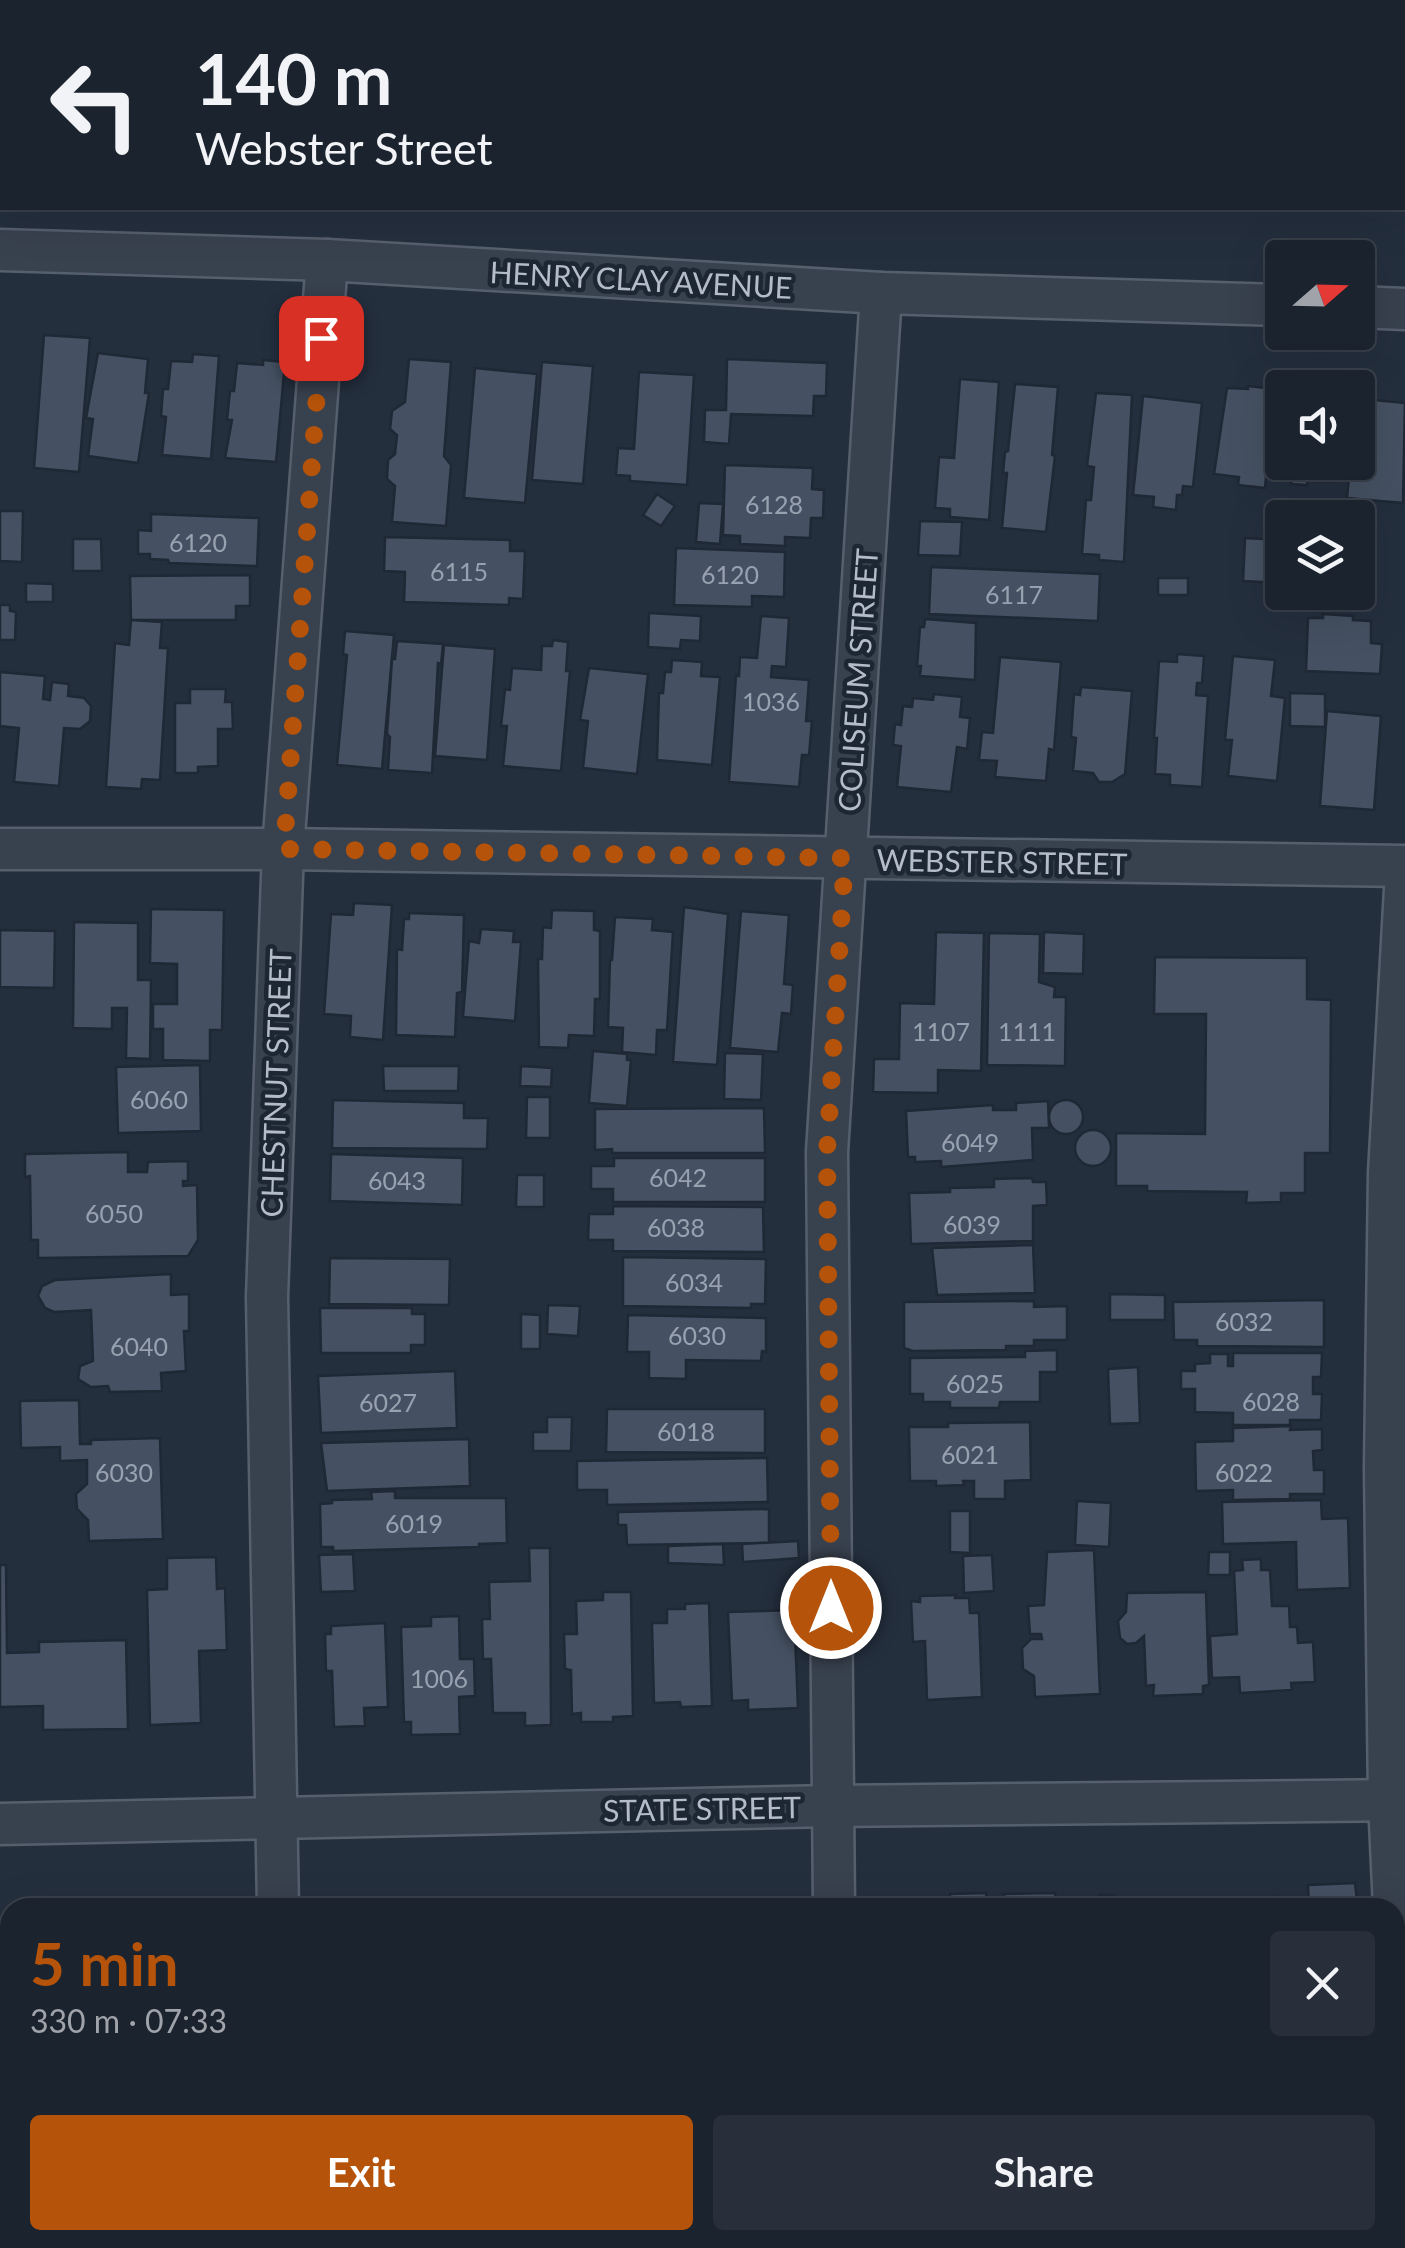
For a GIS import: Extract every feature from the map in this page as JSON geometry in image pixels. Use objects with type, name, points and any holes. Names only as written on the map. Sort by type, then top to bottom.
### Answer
[{"type":"street","name":"HENRY CLAY AVENUE","points":[[0,250],[327,260],[881,293],[1265,304]]},
{"type":"street","name":"CHESTNUT STREET","points":[[278,1898],[267,1297],[284,849],[327,260]]},
{"type":"street","name":"COLISEUM STREET","points":[[834,1898],[827,1152],[881,293]]},
{"type":"street","points":[[1375,308],[1405,309]]},
{"type":"street","name":"WEBSTER STREET","points":[[0,849],[284,849],[1405,866]]},
{"type":"street","points":[[1394,1898],[1397,1800],[1385,1468],[1388,1173],[1405,889]]},
{"type":"street","name":"STATE STREET","points":[[0,1824],[832,1806],[1397,1800]]},
{"type":"building","points":[[44,335],[90,338],[79,472],[34,468]]},
{"type":"building","points":[[98,353],[148,359],[145,393],[149,393],[138,463],[88,456],[93,419],[86,418]]},
{"type":"building","points":[[193,354],[219,356],[211,459],[162,455],[166,417],[161,416],[163,389],[168,389],[171,361],[192,362]]},
{"type":"building","points":[[409,359],[451,362],[444,456],[451,465],[446,526],[392,522],[395,486],[387,479],[388,460],[395,454],[397,435],[390,429],[392,411],[405,402]]},
{"type":"building","points":[[727,359],[827,363],[826,396],[814,396],[813,416],[731,414],[729,444],[704,442],[705,410],[726,410]]},
{"type":"building","points":[[263,360],[285,362],[276,462],[225,458],[232,420],[227,420],[230,391],[234,391],[237,363],[263,365]]},
{"type":"building","points":[[542,362],[593,366],[583,484],[532,480]]},
{"type":"building","points":[[475,368],[537,374],[525,503],[464,498]]},
{"type":"building","points":[[639,372],[694,375],[687,485],[630,481],[630,476],[616,475],[618,448],[634,449]]},
{"type":"building","points":[[960,379],[999,382],[989,520],[950,517],[950,509],[935,508],[939,457],[954,458]]},
{"type":"building","points":[[1015,384],[1058,387],[1046,532],[1002,528],[1007,473],[1003,473]]},
{"type":"building","points":[[1227,388],[1265,388],[1265,488],[1238,485],[1239,477],[1214,474]]},
{"type":"building","points":[[1096,393],[1132,395],[1124,562],[1082,554],[1086,500],[1091,500],[1094,467],[1087,466]]},
{"type":"building","points":[[1143,396],[1202,403],[1193,487],[1183,486],[1182,495],[1177,495],[1176,510],[1153,507],[1154,497],[1133,495]]},
{"type":"building","points":[[1375,400],[1405,403],[1403,503],[1347,498],[1349,480],[1375,480]]},
{"type":"building","points":[[725,465],[813,468],[812,489],[824,490],[823,518],[811,518],[810,538],[785,537],[785,546],[740,544],[740,536],[723,535]]},
{"type":"building","points":[[1292,480],[1308,480],[1307,485],[1291,484]]},
{"type":"building","points":[[657,494],[675,506],[661,526],[643,515]]},
{"type":"building","points":[[699,503],[723,504],[720,544],[696,542]]},
{"type":"building","points":[[0,511],[23,511],[22,562],[0,561]]},
{"type":"building","points":[[151,514],[259,518],[257,566],[169,563],[150,559],[150,554],[138,554],[138,530],[151,531]]},
{"type":"building","points":[[920,521],[962,522],[960,556],[918,555]]},
{"type":"building","points":[[385,537],[510,540],[510,551],[525,551],[523,599],[509,598],[509,605],[404,602],[405,572],[384,571]]},
{"type":"building","points":[[1245,538],[1265,539],[1265,582],[1243,581]]},
{"type":"building","points":[[73,539],[101,539],[102,571],[73,571]]},
{"type":"building","points":[[676,548],[785,552],[784,597],[752,596],[752,607],[674,605]]},
{"type":"building","points":[[931,567],[1100,574],[1098,621],[929,614]]},
{"type":"building","points":[[250,575],[250,606],[236,606],[236,620],[131,620],[130,576]]},
{"type":"building","points":[[1158,578],[1188,578],[1188,595],[1158,595]]},
{"type":"building","points":[[26,583],[53,584],[53,602],[26,602]]},
{"type":"building","points":[[0,605],[10,605],[10,611],[16,612],[15,640],[0,640]]},
{"type":"building","points":[[649,613],[701,616],[700,641],[681,640],[680,649],[648,647]]},
{"type":"building","points":[[1323,614],[1371,621],[1371,643],[1382,644],[1380,674],[1306,671],[1308,618],[1323,618]]},
{"type":"building","points":[[761,616],[789,618],[786,667],[772,666],[771,677],[809,680],[809,755],[802,755],[799,787],[729,782],[736,675],[739,676],[740,657],[757,658]]},
{"type":"building","points":[[925,619],[976,623],[975,680],[920,676],[920,627],[924,627]]},
{"type":"building","points":[[131,620],[162,622],[160,648],[168,648],[160,780],[142,779],[141,789],[106,787],[115,643],[129,645]]},
{"type":"building","points":[[345,631],[394,635],[382,769],[337,765],[347,655],[343,654]]},
{"type":"building","points":[[553,640],[568,642],[566,671],[570,671],[561,771],[503,766],[507,726],[501,726],[512,668],[541,670],[542,646],[552,646]]},
{"type":"building","points":[[397,641],[443,644],[441,664],[438,663],[432,773],[388,770],[392,659]]},
{"type":"building","points":[[444,645],[495,649],[487,760],[435,756]]},
{"type":"building","points":[[1177,654],[1204,656],[1202,683],[1197,683],[1196,695],[1208,696],[1202,787],[1170,785],[1170,775],[1155,774],[1159,661],[1177,662]]},
{"type":"building","points":[[1233,656],[1275,660],[1271,696],[1285,698],[1277,781],[1228,776],[1232,740],[1225,740]]},
{"type":"building","points":[[1000,657],[1061,662],[1054,750],[1049,749],[1046,781],[995,777],[997,761],[979,760],[982,732],[993,733]]},
{"type":"building","points":[[672,660],[702,662],[701,676],[720,677],[712,765],[657,760],[659,693],[663,693],[665,672],[671,672]]},
{"type":"building","points":[[589,668],[648,674],[637,774],[583,768],[588,721],[580,720]]},
{"type":"building","points":[[0,672],[45,676],[43,699],[50,700],[52,682],[69,684],[68,696],[84,698],[91,706],[90,721],[80,729],[64,728],[59,786],[14,782],[19,728],[0,726]]},
{"type":"building","points":[[1081,687],[1132,691],[1125,774],[1112,782],[1099,782],[1093,773],[1073,771],[1074,694],[1080,695]]},
{"type":"building","points":[[190,689],[226,689],[225,702],[232,702],[233,729],[218,729],[218,766],[198,767],[198,773],[175,773],[175,703],[190,703]]},
{"type":"building","points":[[1290,693],[1325,694],[1325,727],[1290,726]]},
{"type":"building","points":[[934,694],[962,697],[960,717],[970,718],[967,749],[957,747],[951,792],[897,787],[901,746],[893,745],[895,724],[901,725],[903,706],[912,707],[913,698],[933,700]]},
{"type":"building","points":[[1327,711],[1381,716],[1374,810],[1320,806]]},
{"type":"building","points":[[354,903],[392,905],[383,1040],[350,1037],[351,1016],[324,1014],[331,914],[353,915]]},
{"type":"building","points":[[684,907],[728,914],[717,1065],[673,1062]]},
{"type":"building","points":[[151,909],[224,910],[222,1030],[210,1030],[210,1061],[163,1060],[163,1029],[153,1029],[153,1004],[177,1004],[177,964],[150,963]]},
{"type":"building","points":[[552,910],[594,911],[594,930],[600,931],[600,999],[595,999],[594,1036],[569,1035],[568,1048],[539,1047],[538,959],[542,959],[543,927],[551,928]]},
{"type":"building","points":[[741,911],[789,915],[784,984],[793,985],[791,1014],[782,1013],[778,1052],[730,1048]]},
{"type":"building","points":[[409,913],[464,915],[462,992],[457,993],[455,1037],[396,1035],[397,949],[402,950],[404,919],[409,919]]},
{"type":"building","points":[[615,917],[653,919],[652,930],[673,932],[667,1030],[657,1030],[656,1055],[622,1052],[623,1028],[608,1027]]},
{"type":"building","points":[[74,922],[138,923],[138,980],[151,980],[150,1059],[126,1058],[127,1008],[112,1008],[112,1029],[73,1028]]},
{"type":"building","points":[[481,929],[514,931],[513,942],[521,942],[515,1021],[463,1017],[469,941],[479,943]]},
{"type":"building","points":[[0,930],[55,931],[54,988],[0,987]]},
{"type":"building","points":[[936,932],[984,933],[981,1071],[938,1070],[938,1093],[873,1092],[874,1059],[899,1059],[900,1003],[934,1004]]},
{"type":"building","points":[[1044,932],[1084,934],[1083,974],[1043,973]]},
{"type":"building","points":[[989,933],[1040,934],[1039,982],[1055,987],[1054,997],[1066,997],[1065,1066],[987,1065]]},
{"type":"building","points":[[1155,957],[1307,958],[1307,999],[1331,1000],[1330,1153],[1305,1153],[1305,1193],[1281,1193],[1281,1202],[1246,1203],[1247,1192],[1147,1191],[1147,1186],[1116,1186],[1116,1133],[1205,1134],[1206,1014],[1154,1014]]},
{"type":"building","points":[[593,1051],[627,1054],[627,1060],[631,1060],[627,1106],[589,1103]]},
{"type":"building","points":[[725,1053],[763,1054],[761,1100],[724,1099]]},
{"type":"building","points":[[200,1065],[201,1131],[118,1133],[116,1067]]},
{"type":"building","points":[[383,1066],[459,1066],[458,1091],[384,1091]]},
{"type":"building","points":[[521,1066],[552,1068],[551,1087],[520,1086]]},
{"type":"building","points":[[527,1097],[550,1097],[550,1138],[526,1138]]},
{"type":"building","points":[[333,1100],[464,1103],[464,1118],[488,1118],[487,1149],[332,1148]]},
{"type":"building","points":[[1066,1100],[1078,1105],[1083,1117],[1078,1129],[1066,1134],[1054,1129],[1049,1117],[1054,1105]]},
{"type":"building","points":[[1048,1101],[1049,1128],[1032,1128],[1033,1160],[941,1167],[941,1161],[915,1162],[915,1157],[908,1157],[906,1111],[993,1105],[993,1110],[1016,1110],[1016,1103]]},
{"type":"building","points":[[764,1108],[765,1153],[595,1150],[595,1109]]},
{"type":"building","points":[[1093,1130],[1105,1136],[1111,1148],[1105,1160],[1093,1166],[1081,1160],[1075,1148],[1081,1136]]},
{"type":"building","points":[[128,1152],[128,1172],[147,1172],[148,1162],[188,1161],[188,1181],[183,1181],[183,1186],[197,1185],[198,1240],[188,1256],[38,1258],[38,1240],[31,1240],[30,1176],[25,1177],[25,1154]]},
{"type":"building","points":[[331,1154],[463,1158],[462,1205],[330,1201]]},
{"type":"building","points":[[614,1158],[765,1158],[765,1202],[613,1202],[613,1189],[591,1189],[591,1166],[614,1166]]},
{"type":"building","points":[[517,1175],[544,1175],[544,1207],[516,1207]]},
{"type":"building","points":[[1032,1178],[1033,1182],[1046,1182],[1047,1205],[1033,1206],[1033,1241],[911,1244],[909,1193],[994,1187],[994,1179]]},
{"type":"building","points":[[613,1206],[763,1207],[764,1252],[613,1251],[613,1240],[588,1240],[589,1214],[613,1214]]},
{"type":"building","points":[[1033,1245],[1035,1293],[937,1295],[932,1248]]},
{"type":"building","points":[[623,1257],[766,1259],[765,1304],[751,1304],[751,1308],[623,1306]]},
{"type":"building","points":[[330,1258],[450,1259],[449,1305],[329,1304]]},
{"type":"building","points":[[171,1274],[171,1295],[189,1294],[189,1331],[184,1331],[186,1371],[161,1373],[162,1391],[110,1392],[108,1386],[91,1387],[78,1379],[80,1366],[93,1361],[91,1310],[54,1312],[45,1308],[38,1296],[42,1286],[55,1280]]},
{"type":"building","points":[[1110,1294],[1165,1295],[1165,1320],[1110,1320]]},
{"type":"building","points":[[1324,1300],[1324,1347],[1197,1346],[1197,1340],[1174,1340],[1173,1302]]},
{"type":"building","points":[[1034,1301],[1034,1307],[1067,1306],[1067,1340],[1034,1340],[1034,1346],[1006,1346],[1006,1350],[904,1348],[904,1302]]},
{"type":"building","points":[[548,1305],[580,1306],[578,1336],[547,1334]]},
{"type":"building","points":[[320,1308],[412,1308],[412,1314],[425,1314],[425,1345],[411,1345],[411,1353],[321,1353]]},
{"type":"building","points":[[521,1314],[540,1315],[540,1349],[521,1349]]},
{"type":"building","points":[[628,1315],[766,1318],[766,1352],[762,1351],[761,1361],[686,1360],[686,1379],[649,1378],[649,1352],[627,1352]]},
{"type":"building","points":[[1057,1350],[1057,1372],[1040,1372],[1040,1402],[1000,1402],[999,1408],[950,1408],[950,1402],[923,1402],[923,1394],[910,1394],[910,1358],[1025,1357],[1025,1351]]},
{"type":"building","points":[[1233,1353],[1322,1353],[1321,1377],[1313,1377],[1313,1394],[1322,1394],[1321,1420],[1290,1420],[1290,1425],[1233,1425],[1233,1413],[1195,1412],[1195,1389],[1181,1389],[1181,1371],[1195,1371],[1195,1364],[1210,1363],[1210,1354],[1228,1354],[1228,1366],[1233,1366]]},
{"type":"building","points":[[1138,1367],[1140,1423],[1110,1424],[1108,1369]]},
{"type":"building","points":[[455,1371],[457,1428],[321,1433],[318,1376]]},
{"type":"building","points":[[79,1400],[80,1444],[91,1444],[91,1440],[160,1438],[163,1539],[89,1541],[88,1520],[77,1509],[76,1494],[87,1484],[87,1460],[60,1461],[60,1447],[21,1448],[20,1401]]},
{"type":"building","points":[[607,1409],[765,1409],[765,1453],[606,1452]]},
{"type":"building","points":[[547,1417],[572,1417],[571,1451],[533,1451],[533,1432],[547,1432]]},
{"type":"building","points":[[1030,1422],[1031,1480],[1005,1481],[1005,1499],[974,1499],[974,1481],[936,1486],[936,1481],[910,1481],[909,1427]]},
{"type":"building","points":[[1291,1426],[1290,1430],[1322,1429],[1322,1450],[1313,1451],[1314,1470],[1324,1470],[1324,1494],[1233,1500],[1233,1490],[1196,1491],[1195,1442],[1233,1441],[1233,1428]]},
{"type":"building","points":[[469,1439],[470,1486],[327,1491],[321,1443]]},
{"type":"building","points":[[767,1458],[768,1502],[607,1505],[607,1490],[577,1490],[577,1461]]},
{"type":"building","points":[[395,1491],[395,1498],[506,1498],[507,1543],[333,1551],[333,1547],[321,1547],[320,1504],[372,1499],[371,1492]]},
{"type":"building","points":[[1321,1500],[1322,1519],[1348,1518],[1350,1588],[1297,1590],[1296,1542],[1223,1544],[1222,1502]]},
{"type":"building","points":[[1077,1501],[1111,1503],[1109,1547],[1075,1545]]},
{"type":"building","points":[[769,1509],[769,1543],[627,1545],[626,1525],[618,1525],[618,1512]]},
{"type":"building","points":[[950,1511],[970,1511],[970,1553],[950,1552]]},
{"type":"building","points":[[798,1541],[799,1558],[743,1562],[742,1544]]},
{"type":"building","points":[[723,1544],[724,1565],[668,1563],[668,1546]]},
{"type":"building","points":[[529,1548],[550,1548],[551,1725],[525,1726],[525,1713],[493,1713],[491,1659],[483,1659],[482,1619],[490,1619],[489,1582],[530,1581]]},
{"type":"building","points":[[1094,1550],[1100,1694],[1035,1697],[1034,1676],[1023,1669],[1022,1648],[1031,1639],[1042,1639],[1041,1634],[1030,1634],[1028,1606],[1044,1605],[1047,1552]]},
{"type":"building","points":[[1209,1552],[1230,1552],[1230,1575],[1208,1575]]},
{"type":"building","points":[[353,1554],[355,1591],[321,1592],[319,1555]]},
{"type":"building","points":[[992,1555],[994,1591],[964,1593],[963,1556]]},
{"type":"building","points":[[216,1557],[217,1589],[225,1588],[227,1650],[199,1651],[201,1723],[150,1725],[147,1590],[167,1589],[167,1558]]},
{"type":"building","points":[[1261,1559],[1261,1570],[1270,1570],[1272,1606],[1289,1606],[1290,1627],[1297,1627],[1298,1643],[1313,1642],[1315,1682],[1291,1683],[1292,1690],[1240,1693],[1239,1677],[1212,1678],[1210,1636],[1237,1634],[1234,1571],[1243,1570],[1242,1560]]},
{"type":"building","points":[[0,1565],[6,1565],[7,1653],[39,1652],[39,1642],[126,1640],[128,1729],[43,1730],[43,1706],[0,1707]]},
{"type":"building","points":[[603,1592],[631,1592],[633,1716],[613,1717],[613,1722],[581,1722],[581,1713],[572,1714],[571,1670],[565,1669],[564,1634],[577,1634],[576,1601],[603,1600]]},
{"type":"building","points":[[1206,1592],[1209,1685],[1203,1686],[1203,1694],[1153,1696],[1154,1685],[1146,1686],[1144,1636],[1127,1644],[1120,1638],[1118,1621],[1126,1612],[1127,1593]]},
{"type":"building","points":[[956,1595],[955,1598],[969,1598],[970,1613],[979,1613],[982,1697],[927,1700],[925,1641],[913,1642],[911,1601],[920,1602],[920,1596]]},
{"type":"building","points":[[709,1603],[712,1706],[654,1703],[652,1623],[667,1623],[667,1609]]},
{"type":"building","points":[[794,1610],[798,1708],[748,1710],[748,1700],[732,1701],[728,1612]]},
{"type":"building","points":[[459,1616],[460,1659],[474,1659],[475,1696],[459,1697],[460,1734],[411,1735],[411,1722],[404,1722],[401,1627],[431,1626],[431,1617]]},
{"type":"building","points":[[385,1623],[388,1707],[364,1708],[365,1726],[334,1727],[332,1671],[326,1671],[325,1634],[331,1634],[331,1626]]},
{"type":"building","points":[[1355,1883],[1357,1898],[1309,1898],[1308,1885]]},
{"type":"building","points":[[986,1893],[986,1898],[950,1898],[950,1894]]},
{"type":"building","points":[[1055,1893],[1055,1898],[1004,1898],[1004,1894]]},
{"type":"route","points":[[321,338],[284,849],[845,858],[827,1152],[831,1608]]}]
